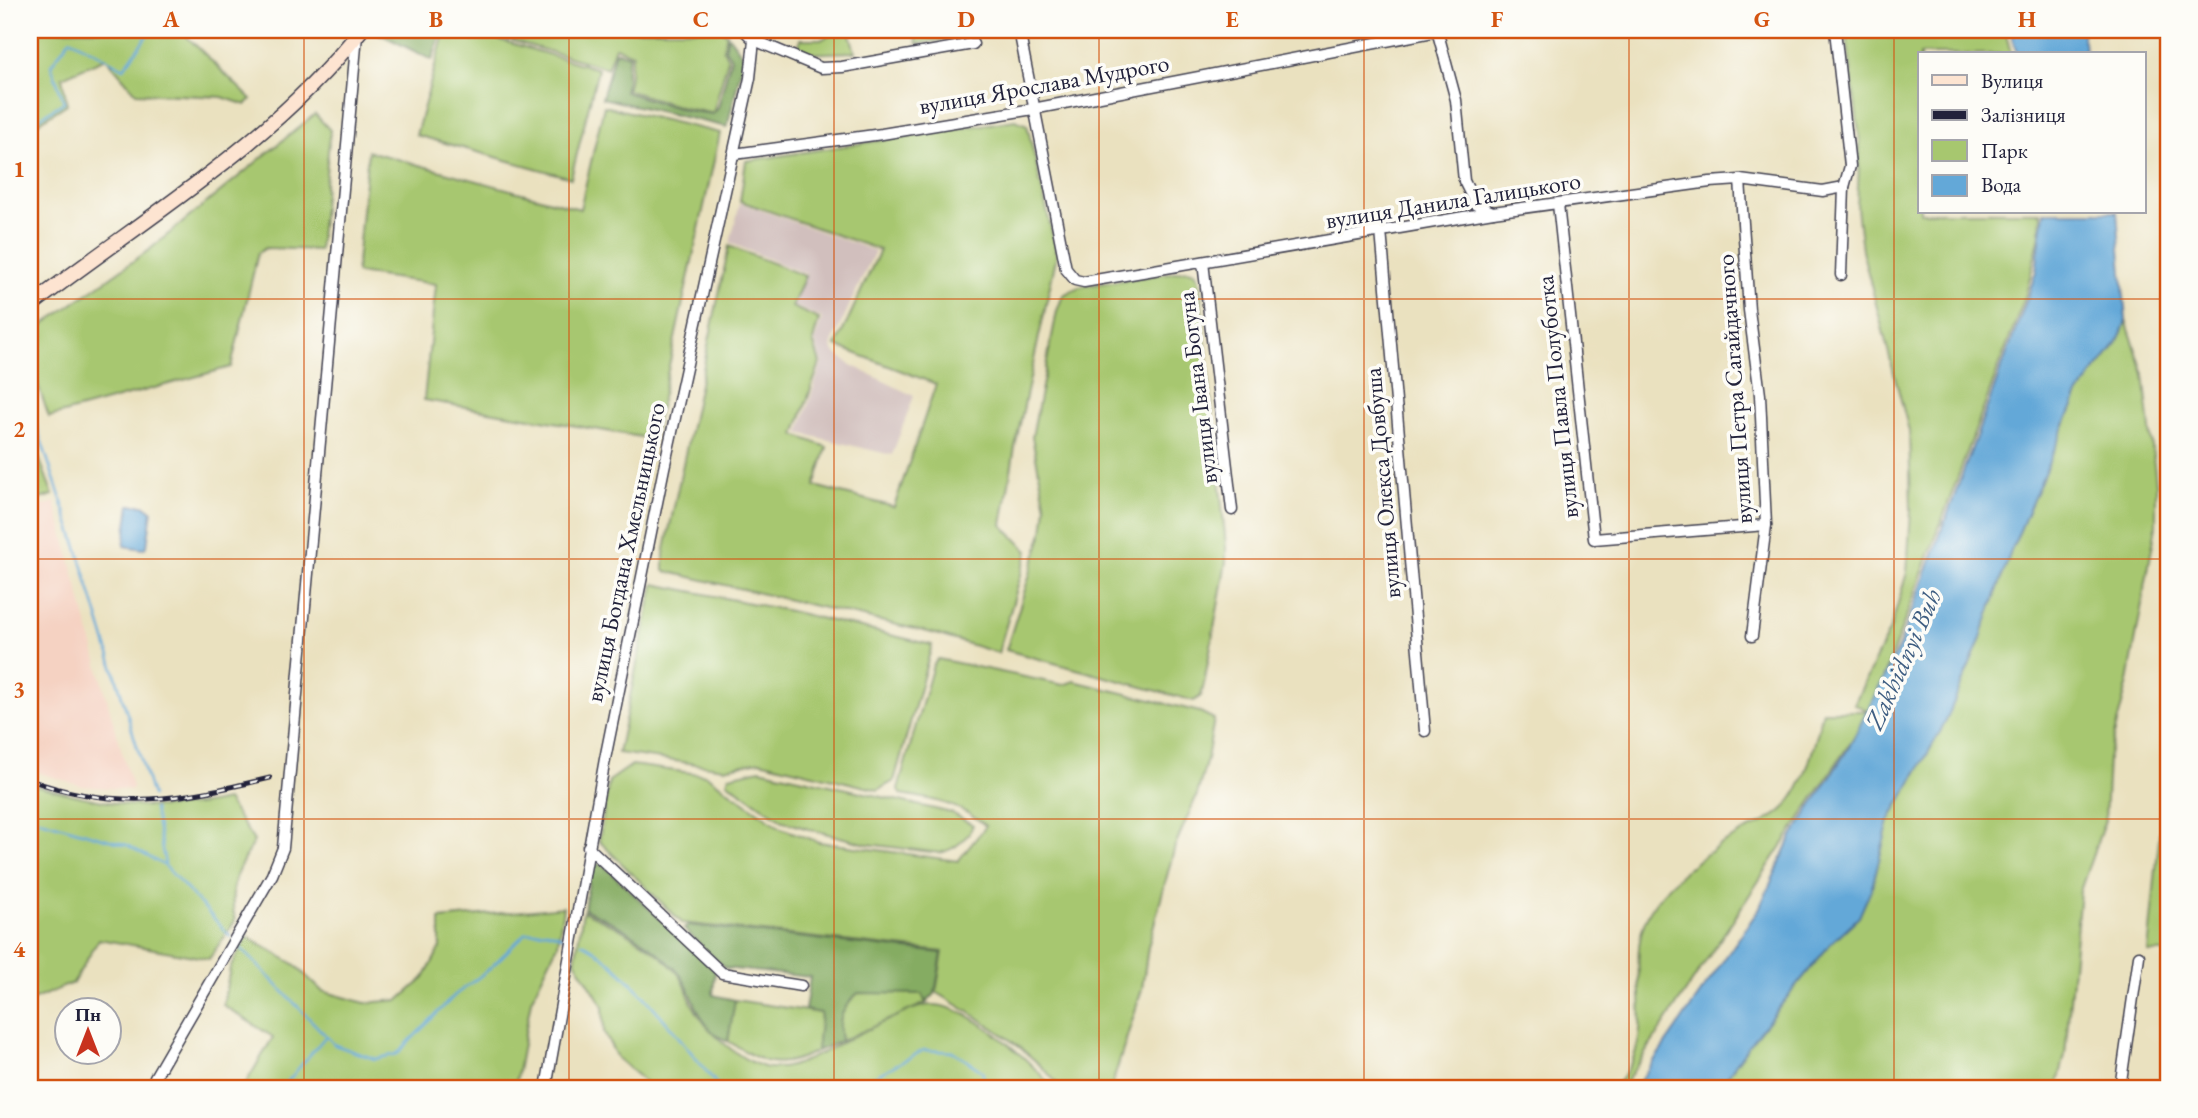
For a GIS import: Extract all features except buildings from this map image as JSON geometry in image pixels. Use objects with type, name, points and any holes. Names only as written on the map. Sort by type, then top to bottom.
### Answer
[{"type":"street","points":[[744,30],[754,40],[821,68],[842,67],[973,44]]},
{"type":"street","points":[[1019,30],[1033,109]]},
{"type":"street","points":[[1437,30],[1456,100],[1464,181],[1476,205],[1493,212]]},
{"type":"street","name":"вулиця Ярослава Мудрого","points":[[734,153],[883,134],[1033,109],[1443,30]]},
{"type":"street","points":[[1835,30],[1850,166],[1844,187],[1841,275]]},
{"type":"street","points":[[30,306],[243,148],[307,88],[359,32]]},
{"type":"street","points":[[152,1088],[274,870],[283,848],[288,819],[359,32]]},
{"type":"street","name":"вулиця Богдана Хмельницького","points":[[546,1088],[588,848],[662,481],[734,153],[754,40]]},
{"type":"street","name":"вулиця Данила Галицького","points":[[1033,109],[1063,259],[1070,276],[1084,282],[1493,212],[1740,180],[1823,191],[1844,187]]},
{"type":"street","name":"вулиця Петра Сагайдачного","points":[[1740,180],[1749,310],[1760,395],[1766,526],[1752,636]]},
{"type":"street","name":"вулиця Павла Полуботка","points":[[1558,204],[1594,539],[1766,526]]},
{"type":"street","name":"вулиця Олекса Довбуша","points":[[1381,231],[1425,731]]},
{"type":"street","name":"вулиця Івана Богуна","points":[[1203,262],[1232,510]]},
{"type":"street","points":[[588,848],[722,973],[801,986]]},
{"type":"street","points":[[2120,1088],[2139,956]]},
{"type":"shaded area","points":[[740,203],[875,251],[832,343],[833,351],[851,365],[914,396],[892,455],[799,433],[822,363],[815,341],[822,318],[794,306],[806,274],[730,243]]},
{"type":"shaded area","points":[[55,502],[133,790],[82,786],[30,770],[30,510]]},
{"type":"green space","points":[[30,30],[180,30],[251,99],[246,105],[222,97],[136,93],[106,58],[62,77],[67,104],[30,128]]},
{"type":"green space","points":[[372,30],[442,30],[432,60]]},
{"type":"green space","points":[[445,30],[466,30],[598,69],[571,178],[416,135]]},
{"type":"green space","points":[[476,30],[721,30],[727,34],[723,49],[728,59],[713,113],[684,108],[627,90],[633,54],[615,47],[607,68]]},
{"type":"green space","points":[[836,30],[849,30],[855,52],[798,54],[800,39],[823,39]]},
{"type":"green space","points":[[915,30],[970,30],[972,35],[917,44]]},
{"type":"green space","points":[[1846,30],[2005,30],[2010,52],[1918,52],[1918,214],[2041,214],[2040,235],[2026,294],[1871,711],[1622,1088],[1613,1088],[1630,1066],[1638,1043],[1641,1019],[1639,948],[1644,925],[1655,903],[1701,858],[1732,838],[1774,817],[1788,804],[1808,766],[1823,711],[1869,711],[1854,704],[1891,627],[1907,572],[1911,510],[1909,431],[1862,250],[1857,208],[1860,142]]},
{"type":"green space","points":[[728,35],[744,57],[727,127],[602,98],[615,51],[630,55],[625,92],[684,110],[713,114],[718,108],[731,58],[725,49]]},
{"type":"green space","points":[[604,106],[720,133],[653,439],[424,400],[436,284],[356,273],[368,151],[580,209]]},
{"type":"green space","points":[[315,114],[330,130],[319,250],[266,248],[258,253],[231,367],[49,417],[30,362],[30,334],[149,250]]},
{"type":"green space","points":[[1015,120],[1027,125],[1057,254],[1015,447],[1002,525],[1028,551],[998,653],[932,633],[664,571],[664,554],[729,246],[805,276],[792,307],[819,319],[813,341],[820,363],[795,435],[827,447],[815,486],[894,507],[936,384],[836,346],[880,250],[740,201],[746,161]]},
{"type":"green space","points":[[1188,270],[1195,272],[1199,279],[1226,546],[1226,562],[1204,684],[1201,696],[1194,701],[1006,650],[1043,532],[1046,507],[1032,437],[1057,311],[1063,295],[1079,287]]},
{"type":"green space","points":[[2126,320],[2144,374],[2156,484],[2156,526],[2128,682],[2108,758],[2105,820],[2080,891],[2065,1055],[2057,1088],[1725,1088],[1727,1077],[1751,1042],[1831,943],[1859,917],[1872,887],[1889,821],[1945,723],[1979,643],[2011,551],[2075,401],[2110,353]]},
{"type":"green space","points":[[30,434],[53,495],[30,502]]},
{"type":"green space","points":[[654,584],[790,611],[932,645],[894,781],[878,790],[760,761],[724,768],[618,753]]},
{"type":"green space","points":[[938,659],[1063,685],[1074,681],[1200,712],[1214,719],[1197,795],[1175,846],[1148,947],[1142,989],[1111,1088],[1061,1088],[1019,1047],[987,1023],[936,992],[943,952],[682,923],[599,841],[609,781],[632,765],[706,775],[781,828],[819,842],[958,861],[986,826],[966,812],[935,801],[901,794],[898,789],[933,665]]},
{"type":"green space","points":[[760,769],[952,813],[973,825],[960,843],[940,853],[867,844],[805,828],[783,821],[727,782],[729,776]]},
{"type":"green space","points":[[2168,775],[2168,952],[2148,952],[2165,776]]},
{"type":"green space","points":[[30,784],[104,801],[151,807],[200,805],[227,800],[254,841],[235,879],[232,898],[235,921],[209,959],[99,939],[73,983],[30,1001]]},
{"type":"green space","points":[[602,864],[715,971],[713,995],[735,1000],[728,1041],[709,1028],[684,980],[668,962],[634,935],[584,909],[592,865]]},
{"type":"green space","points":[[563,907],[558,944],[531,1000],[515,1088],[377,1088],[375,1085],[354,1088],[243,1088],[273,1037],[223,1005],[230,968],[247,937],[294,964],[322,991],[365,1003],[399,1000],[424,978],[440,948],[440,919]]},
{"type":"green space","points":[[583,911],[649,946],[680,976],[705,1024],[733,1050],[764,1067],[778,1068],[800,1063],[892,1017],[932,1005],[947,1007],[981,1024],[1015,1050],[1053,1088],[652,1088],[617,1058],[604,1032],[603,1006],[575,961]]},
{"type":"green space","points":[[688,925],[942,953],[935,994],[926,1003],[922,994],[858,993],[842,1014],[841,1041],[817,1051],[821,1013],[805,1010],[810,977],[725,968],[684,929]]},
{"type":"green space","points":[[858,993],[922,994],[926,1003],[841,1041],[842,1014]]},
{"type":"green space","points":[[735,1000],[821,1013],[817,1051],[791,1061],[771,1062],[751,1055],[728,1041]]},
{"type":"water","points":[[2010,30],[2081,30],[2086,52],[2016,52]]},
{"type":"water","name":"Zakhidnyi Buh","points":[[2044,214],[2117,214],[2126,320],[2110,353],[2075,401],[2011,551],[1979,643],[1945,723],[1889,821],[1872,887],[1859,917],[1831,943],[1751,1042],[1727,1077],[1725,1088],[1635,1088],[1759,909],[1791,838],[1848,749],[1898,649],[2036,271]]},
{"type":"water","points":[[130,505],[144,505],[152,511],[147,546],[143,549],[124,546]]},
{"type":"waterway","points":[[30,124],[64,102],[51,65],[70,39],[124,68],[151,30]]},
{"type":"waterway","points":[[30,407],[76,544],[152,796]]},
{"type":"waterway","points":[[154,809],[165,864]]},
{"type":"waterway","points":[[30,817],[127,845],[165,866],[231,937]]},
{"type":"waterway","points":[[235,942],[335,1045],[375,1059],[397,1054],[455,995],[487,971],[526,933],[547,931],[565,937]]},
{"type":"waterway","points":[[582,943],[617,968],[636,987],[720,1088]]},
{"type":"waterway","points":[[282,1088],[325,1037]]},
{"type":"waterway","points":[[852,1088],[924,1050],[954,1052],[982,1071],[987,1088]]},
{"type":"railway","points":[[30,780],[93,796],[150,799],[207,792],[270,778]]}]
